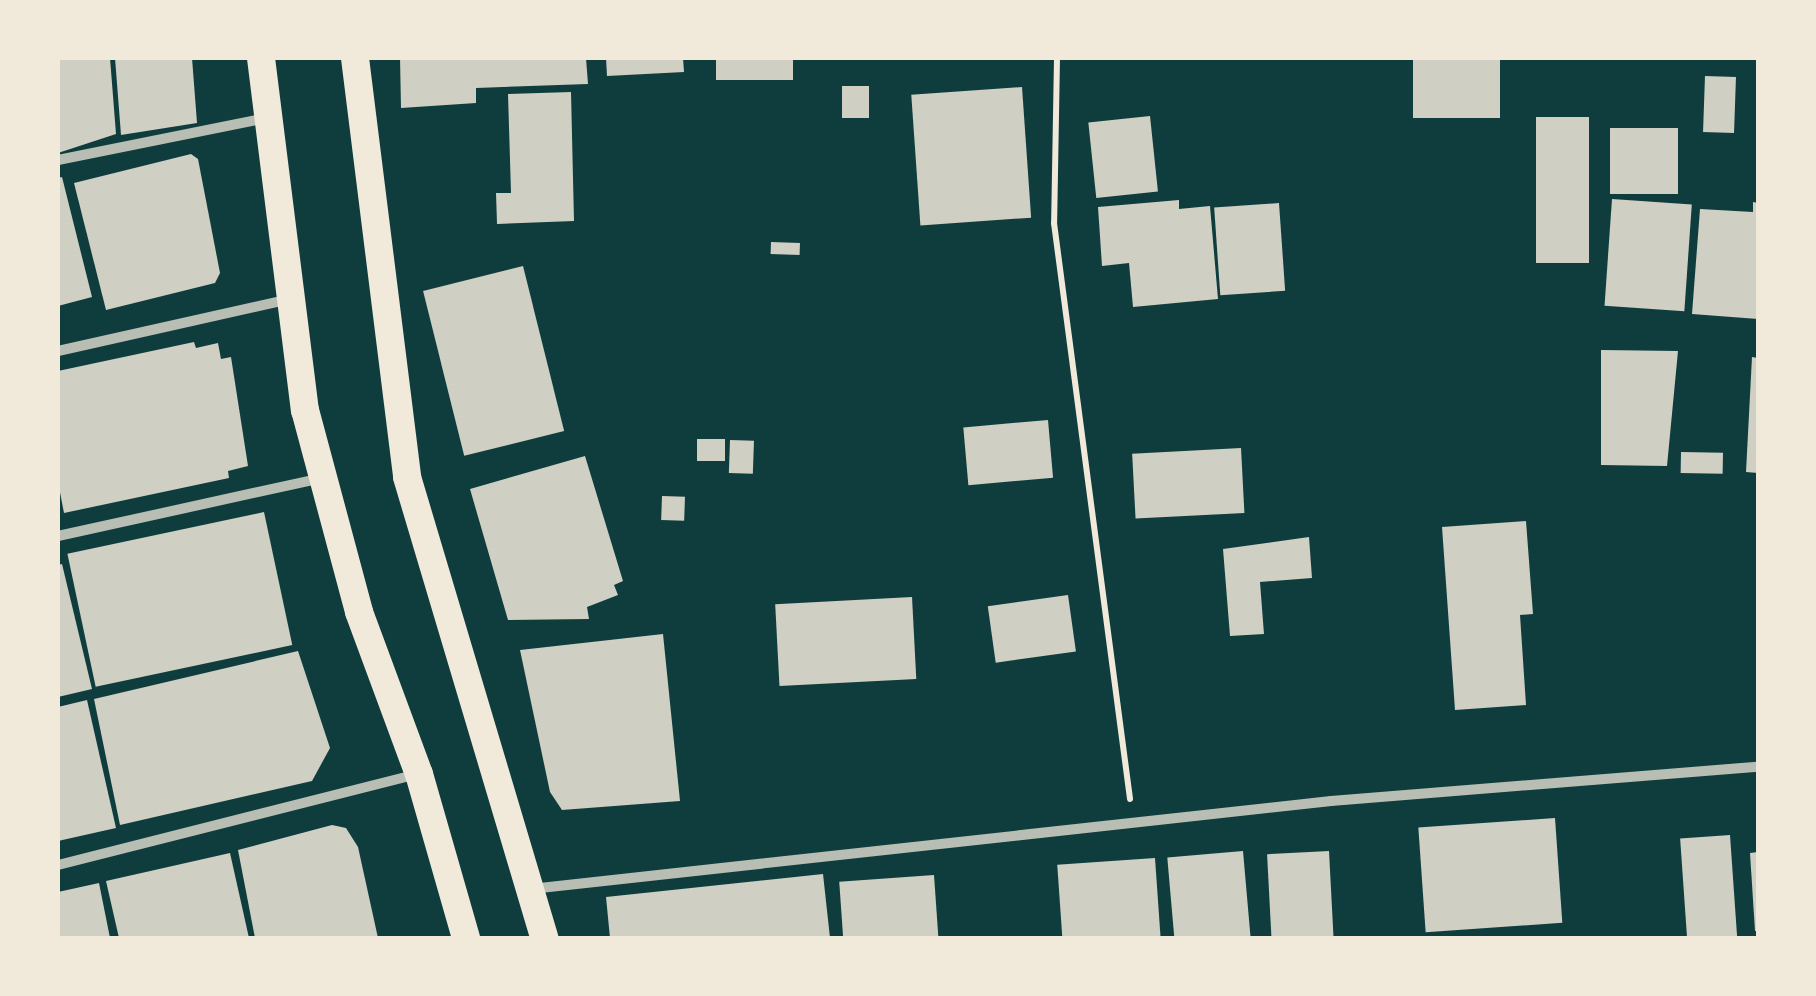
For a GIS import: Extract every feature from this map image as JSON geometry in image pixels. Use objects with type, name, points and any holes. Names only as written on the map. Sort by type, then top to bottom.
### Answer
[{"type":"highway","points":[[261,58],[288,300],[323,478],[359,612],[419,774],[466,938]]},
{"type":"highway","points":[[355,58],[407,476],[544,938]]},
{"type":"street","points":[[58,160],[267,118]]},
{"type":"street","points":[[58,351],[288,300]]},
{"type":"street","points":[[58,536],[323,478]]},
{"type":"street","points":[[530,889],[1331,801],[1758,767]]},
{"type":"street","points":[[58,865],[419,774]]},
{"type":"path","points":[[1057,58],[1054,223],[1134,825]]},
{"type":"building","points":[[58,58],[110,58],[116,134],[58,153]]},
{"type":"building","points":[[115,58],[192,58],[197,123],[121,135]]},
{"type":"building","points":[[400,58],[586,58],[588,84],[476,88],[476,103],[401,108]]},
{"type":"building","points":[[606,58],[683,58],[684,72],[607,76]]},
{"type":"building","points":[[716,58],[793,58],[793,80],[716,80]]},
{"type":"building","points":[[1413,58],[1500,58],[1500,118],[1413,118]]},
{"type":"building","points":[[1705,76],[1736,77],[1734,133],[1703,132]]},
{"type":"building","points":[[842,86],[869,86],[869,118],[842,118]]},
{"type":"building","points":[[1022,87],[1031,218],[920,225],[911,95]]},
{"type":"building","points":[[571,92],[574,221],[497,224],[496,193],[511,193],[508,94]]},
{"type":"building","points":[[1150,116],[1158,192],[1096,198],[1088,122]]},
{"type":"building","points":[[1536,117],[1589,117],[1589,263],[1536,263]]},
{"type":"building","points":[[1610,128],[1678,128],[1678,194],[1610,194]]},
{"type":"building","points":[[191,154],[198,159],[220,273],[215,283],[106,310],[74,183]]},
{"type":"building","points":[[62,177],[92,297],[58,306],[58,178]]},
{"type":"building","points":[[1612,199],[1692,205],[1684,311],[1605,306]]},
{"type":"building","points":[[1179,200],[1179,209],[1210,206],[1218,299],[1133,307],[1129,263],[1102,266],[1098,207]]},
{"type":"building","points":[[1753,202],[1758,203],[1758,319],[1692,314],[1700,209],[1753,212]]},
{"type":"building","points":[[1279,203],[1285,291],[1220,295],[1214,208]]},
{"type":"building","points":[[771,242],[800,243],[800,255],[771,254]]},
{"type":"building","points":[[523,266],[564,431],[464,456],[423,291]]},
{"type":"building","points":[[194,342],[196,348],[218,343],[221,359],[231,357],[248,466],[228,471],[229,478],[64,513],[58,482],[58,371]]},
{"type":"building","points":[[1601,350],[1678,351],[1667,466],[1601,465]]},
{"type":"building","points":[[1752,357],[1758,358],[1758,473],[1746,472]]},
{"type":"building","points":[[1048,420],[1053,478],[968,485],[963,427]]},
{"type":"building","points":[[697,439],[725,439],[725,461],[697,461]]},
{"type":"building","points":[[730,440],[754,441],[753,474],[729,473]]},
{"type":"building","points":[[1241,448],[1244,513],[1136,519],[1132,454]]},
{"type":"building","points":[[1681,452],[1723,453],[1723,474],[1681,473]]},
{"type":"building","points":[[585,456],[623,581],[614,585],[618,595],[587,607],[589,619],[508,620],[470,489]]},
{"type":"building","points":[[662,496],[685,497],[684,521],[661,520]]},
{"type":"building","points":[[264,512],[292,645],[96,687],[67,554]]},
{"type":"building","points":[[1526,521],[1533,614],[1520,615],[1526,705],[1455,710],[1442,527]]},
{"type":"building","points":[[1309,537],[1312,578],[1260,582],[1264,634],[1230,636],[1223,549]]},
{"type":"building","points":[[62,564],[92,689],[58,697],[58,565]]},
{"type":"building","points":[[1068,595],[1076,651],[996,663],[988,606]]},
{"type":"building","points":[[912,597],[916,679],[779,686],[775,604]]},
{"type":"building","points":[[663,634],[680,801],[562,810],[550,792],[520,650]]},
{"type":"building","points":[[298,651],[330,748],[312,781],[120,825],[94,699]]},
{"type":"building","points":[[87,700],[116,828],[58,841],[58,707]]},
{"type":"building","points":[[1555,818],[1562,923],[1426,932],[1418,828]]},
{"type":"building","points":[[332,825],[346,828],[358,847],[378,938],[255,938],[238,850]]},
{"type":"building","points":[[1730,835],[1737,937],[1687,938],[1680,838]]},
{"type":"building","points":[[1243,851],[1251,938],[1174,938],[1167,858]]},
{"type":"building","points":[[1329,851],[1334,938],[1271,938],[1267,854]]},
{"type":"building","points":[[1758,852],[1758,931],[1755,931],[1750,853]]},
{"type":"building","points":[[230,853],[249,938],[119,938],[106,881]]},
{"type":"building","points":[[1155,858],[1161,938],[1062,938],[1057,865]]},
{"type":"building","points":[[823,874],[830,938],[610,938],[606,897]]},
{"type":"building","points":[[934,875],[938,938],[843,938],[839,882]]},
{"type":"building","points":[[99,883],[110,938],[58,938],[58,892]]}]
